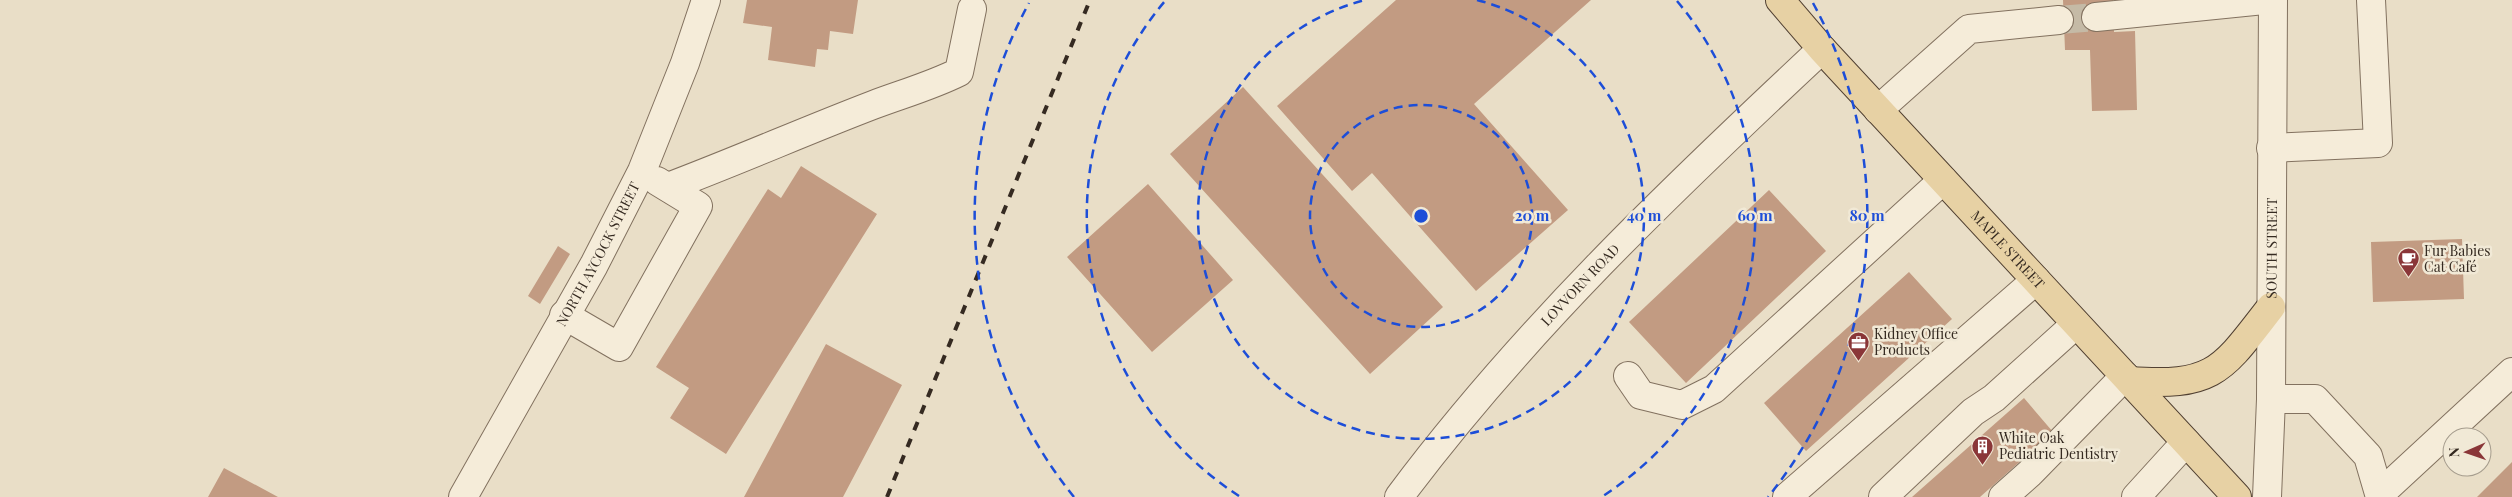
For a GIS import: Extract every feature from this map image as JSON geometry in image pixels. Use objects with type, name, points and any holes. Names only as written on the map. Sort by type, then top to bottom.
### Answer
[{"type":"main road","name":"MAPLE STREET","points":[[1780,0],[1822,50],[2237,497]]},
{"type":"main road","points":[[2127,378],[2170,382],[2196,380],[2213,372],[2232,357],[2271,306]]},
{"type":"street","name":"NORTH AYCOCK STREET","points":[[463,497],[564,315],[594,265],[642,171],[685,63],[706,0]]},
{"type":"street","points":[[2096,17],[2264,0]]},
{"type":"street","name":"SOUTH STREET","points":[[2266,497],[2271,399],[2273,0]]},
{"type":"street","points":[[2271,148],[2378,143],[2371,0]]},
{"type":"street","points":[[668,187],[874,104],[932,85],[959,72],[972,9]]},
{"type":"street","points":[[1878,110],[1969,29],[2060,20]]},
{"type":"street","name":"LOVVORN ROAD","points":[[1399,497],[1503,368],[1678,184],[1822,50]]},
{"type":"street","points":[[564,315],[619,347],[698,206],[642,171]]},
{"type":"street","points":[[1628,376],[1641,395],[1682,405],[1714,389],[1943,180]]},
{"type":"street","points":[[1787,497],[2036,280]]},
{"type":"street","points":[[1883,497],[1973,412],[1994,398],[2076,324]]},
{"type":"street","points":[[2271,399],[2315,399],[2368,456],[2380,496],[2512,372]]},
{"type":"street","points":[[2003,497],[2127,378]]},
{"type":"street","points":[[2136,497],[2186,442]]},
{"type":"building","points":[[747,0],[858,0],[853,34],[830,31],[828,50],[817,49],[815,67],[768,60],[772,27],[743,23]]},
{"type":"building","points":[[1396,0],[1591,0],[1474,104],[1568,210],[1476,291],[1372,173],[1352,191],[1277,106]]},
{"type":"building","points":[[2063,0],[2113,0],[2114,32],[2135,31],[2137,110],[2092,111],[2090,50],[2065,50]]},
{"type":"building","points":[[1243,87],[1443,307],[1370,374],[1170,154]]},
{"type":"building","points":[[801,166],[877,214],[726,454],[670,418],[689,388],[656,367],[768,189],[781,198]]},
{"type":"building","points":[[1148,184],[1233,280],[1152,352],[1067,257]]},
{"type":"building","points":[[1769,190],[1826,251],[1686,383],[1629,322]]},
{"type":"building","points":[[2462,239],[2464,299],[2373,302],[2371,242]]},
{"type":"building","points":[[558,246],[570,254],[540,304],[528,296]]},
{"type":"building","name":"Kidney Office Products","points":[[1909,272],[1952,319],[1806,451],[1764,403]]},
{"type":"building","points":[[826,344],[902,385],[843,497],[744,497]]},
{"type":"building","name":"White Oak Pediatric Dentistry","points":[[2024,398],[2053,432],[1980,497],[1912,497]]},
{"type":"building","points":[[2512,462],[2512,497],[2477,497]]},
{"type":"building","points":[[224,468],[278,497],[208,497]]},
{"type":"tunnel","points":[[2059,20],[2096,17]]},
{"type":"railway","points":[[887,497],[1090,0]]},
{"type":"place","name":"Fur Babies Cat Café","points":[[2408,278]]},
{"type":"place","name":"Kidney Office Products","points":[[1858,361]]},
{"type":"place","name":"White Oak Pediatric Dentistry","points":[[1983,465]]}]
